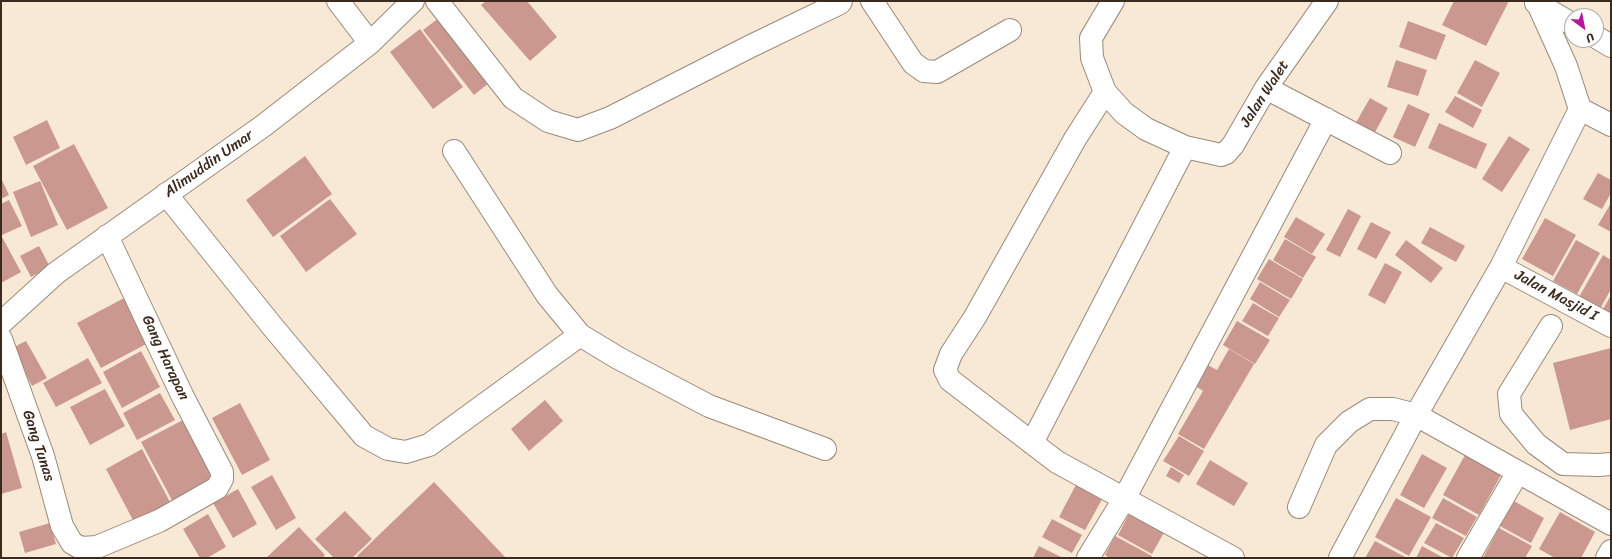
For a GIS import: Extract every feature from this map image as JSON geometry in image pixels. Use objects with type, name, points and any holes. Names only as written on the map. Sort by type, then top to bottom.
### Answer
[{"type":"street","points":[[338,1],[370,44]]},
{"type":"street","name":"Alimuddin Umar","points":[[1,323],[56,273],[263,126],[370,44],[413,1]]},
{"type":"street","points":[[437,1],[513,98],[548,121],[578,130],[610,118],[755,44],[840,3],[841,1]]},
{"type":"street","points":[[872,1],[913,63],[924,71],[937,72],[1010,30]]},
{"type":"street","points":[[1032,442],[1185,147],[1146,129],[1124,113],[1105,92],[1092,58],[1091,38],[1113,1]]},
{"type":"street","name":"Jalan Walet","points":[[1185,147],[1221,155],[1226,153],[1233,145],[1266,88],[1327,1]]},
{"type":"street","points":[[1536,3],[1564,19]]},
{"type":"street","points":[[1536,3],[1566,66],[1580,109],[1611,125]]},
{"type":"street","points":[[1266,88],[1390,153]]},
{"type":"street","points":[[1105,92],[1075,139],[975,317],[951,354],[945,370],[950,380],[1057,462],[1221,555]]},
{"type":"street","points":[[1340,558],[1416,415],[1501,266],[1580,109]]},
{"type":"street","points":[[1088,558],[1124,499],[1326,119]]},
{"type":"street","points":[[454,151],[546,295],[580,335],[618,358],[709,406],[825,449]]},
{"type":"street","points":[[166,194],[272,326],[364,436],[388,449],[406,452],[429,445],[580,335]]},
{"type":"street","name":"Gang Harapan","points":[[81,548],[97,547],[159,521],[218,488],[222,479],[222,472],[183,398],[107,236]]},
{"type":"street","name":"Jalan Masjid I","points":[[1501,266],[1611,326]]},
{"type":"street","points":[[1551,326],[1510,394],[1511,414],[1536,444],[1563,464],[1611,464]]},
{"type":"street","name":"Gang Tunas","points":[[1,339],[43,456],[62,526],[72,543],[81,548]]},
{"type":"street","points":[[1299,507],[1326,445],[1349,422],[1370,409],[1393,409],[1416,415],[1611,524]]},
{"type":"street","points":[[1468,558],[1518,472]]},
{"type":"street","points":[[1607,558],[1611,551]]},
{"type":"building","points":[[486,1],[527,1],[557,37],[530,61],[481,5]]},
{"type":"building","points":[[1454,1],[1509,1],[1486,46],[1442,25]]},
{"type":"building","points":[[444,14],[494,79],[474,95],[423,30]]},
{"type":"building","points":[[1408,21],[1446,35],[1436,60],[1399,47]]},
{"type":"building","points":[[420,29],[463,87],[433,109],[390,52]]},
{"type":"building","points":[[1396,60],[1427,70],[1418,96],[1387,87]]},
{"type":"building","points":[[1475,60],[1500,73],[1482,107],[1457,93]]},
{"type":"building","points":[[1455,96],[1482,110],[1473,128],[1445,112]]},
{"type":"building","points":[[1370,98],[1388,108],[1373,136],[1354,126]]},
{"type":"building","points":[[1408,104],[1430,114],[1415,147],[1393,137]]},
{"type":"building","points":[[47,120],[60,148],[26,165],[13,137]]},
{"type":"building","points":[[1439,123],[1487,144],[1476,169],[1428,148]]},
{"type":"building","points":[[1509,136],[1530,149],[1502,192],[1482,179]]},
{"type":"building","points":[[74,144],[108,208],[67,230],[33,166]]},
{"type":"building","points":[[305,156],[332,194],[273,237],[246,200]]},
{"type":"building","points":[[1598,173],[1611,180],[1611,193],[1602,209],[1583,199]]},
{"type":"building","points":[[1,178],[9,195],[1,199]]},
{"type":"building","points":[[40,181],[58,225],[31,237],[13,192]]},
{"type":"building","points":[[330,199],[357,234],[306,272],[280,236]]},
{"type":"building","points":[[9,200],[22,226],[2,235],[1,204]]},
{"type":"building","points":[[1611,203],[1611,232],[1598,225]]},
{"type":"building","points":[[1348,209],[1361,216],[1340,257],[1326,250]]},
{"type":"building","points":[[1296,217],[1325,234],[1312,254],[1284,237]]},
{"type":"building","points":[[1545,218],[1576,235],[1553,276],[1522,259]]},
{"type":"building","points":[[1371,222],[1391,232],[1376,259],[1357,249]]},
{"type":"building","points":[[1430,227],[1465,246],[1456,262],[1421,243]]},
{"type":"building","points":[[1,235],[21,272],[1,283]]},
{"type":"building","points":[[1285,239],[1316,257],[1303,278],[1273,260]]},
{"type":"building","points":[[1406,240],[1443,268],[1431,283],[1395,255]]},
{"type":"building","points":[[1576,240],[1600,253],[1577,294],[1553,281]]},
{"type":"building","points":[[39,246],[50,267],[31,277],[20,256]]},
{"type":"building","points":[[1603,255],[1611,260],[1611,289],[1600,309],[1579,297]]},
{"type":"building","points":[[1269,259],[1303,279],[1291,299],[1257,279]]},
{"type":"building","points":[[1385,263],[1402,272],[1385,304],[1368,295]]},
{"type":"building","points":[[1260,282],[1290,300],[1279,317],[1250,299]]},
{"type":"building","points":[[1611,295],[1611,314],[1603,309]]},
{"type":"building","points":[[126,297],[150,342],[101,368],[77,323]]},
{"type":"building","points":[[1253,303],[1279,318],[1268,336],[1242,321]]},
{"type":"building","points":[[1237,321],[1270,340],[1255,364],[1223,345]]},
{"type":"building","points":[[26,341],[47,378],[32,386],[12,348]]},
{"type":"building","points":[[1611,348],[1611,419],[1570,430],[1553,363]]},
{"type":"building","points":[[1229,349],[1254,364],[1204,449],[1178,434],[1203,391],[1194,385],[1206,364],[1217,370]]},
{"type":"building","points":[[141,351],[160,387],[122,408],[103,372]]},
{"type":"building","points":[[88,358],[102,383],[56,407],[43,383]]},
{"type":"building","points":[[105,389],[125,426],[90,445],[70,407]]},
{"type":"building","points":[[160,393],[175,420],[137,440],[123,413]]},
{"type":"building","points":[[545,400],[563,421],[529,451],[511,429]]},
{"type":"building","points":[[240,403],[270,460],[242,475],[212,418]]},
{"type":"building","points":[[183,420],[215,480],[173,502],[141,442]]},
{"type":"building","points":[[6,432],[22,488],[1,494],[1,434]]},
{"type":"building","points":[[1179,436],[1204,451],[1189,476],[1163,461]]},
{"type":"building","points":[[142,449],[170,502],[134,522],[106,469]]},
{"type":"building","points":[[1422,454],[1447,468],[1424,508],[1400,495]]},
{"type":"building","points":[[1465,455],[1501,475],[1479,515],[1443,495]]},
{"type":"building","points":[[1210,460],[1248,483],[1234,506],[1196,484]]},
{"type":"building","points":[[1171,467],[1184,475],[1179,483],[1166,476]]},
{"type":"building","points":[[272,475],[296,518],[276,530],[251,487]]},
{"type":"building","points":[[1079,479],[1105,494],[1085,530],[1059,517]]},
{"type":"building","points":[[434,482],[506,558],[359,558],[357,556]]},
{"type":"building","points":[[238,489],[257,524],[233,538],[213,503]]},
{"type":"building","points":[[1396,498],[1431,517],[1409,556],[1375,537]]},
{"type":"building","points":[[1443,498],[1477,517],[1466,536],[1432,518]]},
{"type":"building","points":[[1514,501],[1544,518],[1531,543],[1500,526]]},
{"type":"building","points":[[1131,510],[1166,529],[1152,554],[1118,535]]},
{"type":"building","points":[[345,511],[372,539],[352,558],[334,558],[315,539]]},
{"type":"building","points":[[1560,512],[1595,532],[1581,558],[1555,558],[1539,549]]},
{"type":"building","points":[[208,514],[226,547],[207,558],[200,558],[183,529]]},
{"type":"building","points":[[1052,519],[1082,535],[1072,553],[1042,537]]},
{"type":"building","points":[[50,523],[56,544],[25,553],[19,532]]},
{"type":"building","points":[[1436,523],[1464,538],[1452,558],[1424,543]]},
{"type":"building","points":[[299,527],[325,555],[322,558],[266,558]]},
{"type":"building","points":[[1499,528],[1532,546],[1525,558],[1483,558]]},
{"type":"building","points":[[1115,536],[1152,556],[1151,558],[1110,558],[1105,555]]},
{"type":"building","points":[[1375,541],[1407,558],[1365,558]]},
{"type":"building","points":[[1039,546],[1063,558],[1033,558]]},
{"type":"building","points":[[1422,546],[1444,558],[1416,558]]}]
